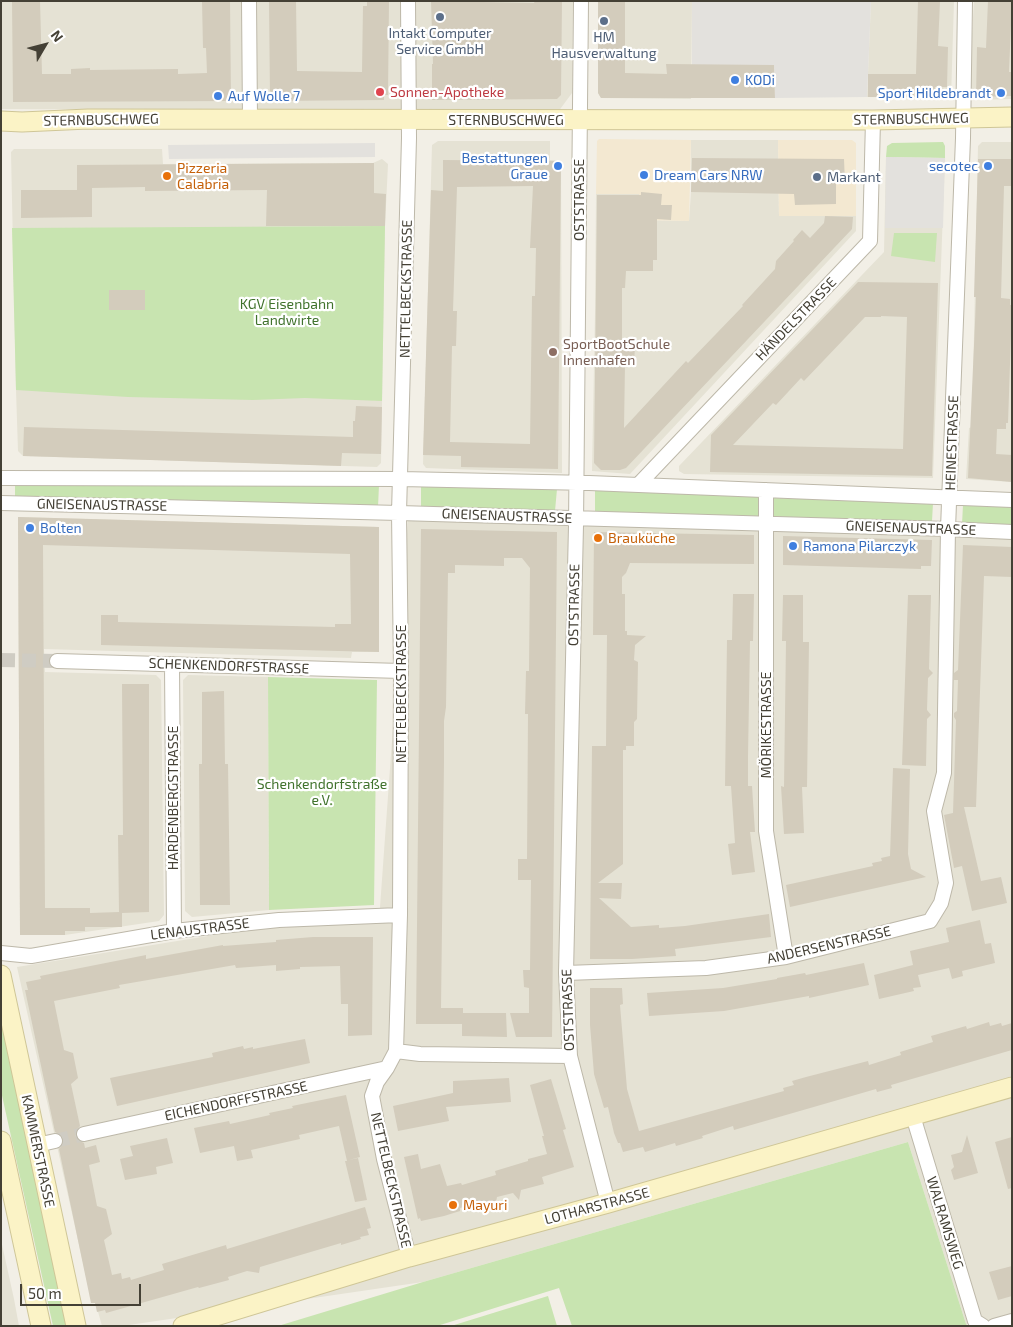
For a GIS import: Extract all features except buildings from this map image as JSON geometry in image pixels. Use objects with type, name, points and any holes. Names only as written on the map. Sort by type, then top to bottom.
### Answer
[{"type":"street","points":[[249,1],[250,119]]},
{"type":"street","name":"NETTELBECKSTRASSE","points":[[408,1],[409,120],[399,513],[401,671],[400,916],[396,1051],[377,1082],[372,1096],[384,1159],[408,1257]]},
{"type":"street","name":"OSTSTRASSE","points":[[581,1],[577,482],[566,973],[570,1056],[608,1203]]},
{"type":"street","name":"HEINESTRASSE","points":[[946,883],[934,811],[944,773],[948,529],[963,118],[965,1]]},
{"type":"street","name":"STERNBUSCHWEG","points":[[1,121],[88,119],[873,120],[1012,117]]},
{"type":"street","name":"HÄNDELSTRASSE","points":[[638,484],[870,241],[873,120]]},
{"type":"street","name":"GNEISENAUSTRASSE","points":[[1,478],[401,479],[577,482],[1012,500]]},
{"type":"street","name":"MÖRIKESTRASSE","points":[[766,490],[766,831],[786,957]]},
{"type":"street","name":"GNEISENAUSTRASSE","points":[[1,503],[1012,532]]},
{"type":"street","name":"SCHENKENDORFSTRASSE","points":[[57,661],[401,671]]},
{"type":"street","name":"HARDENBERGSTRASSE","points":[[172,664],[174,931]]},
{"type":"street","name":"ANDERSENSTRASSE","points":[[566,973],[706,968],[786,957],[930,921],[941,903],[946,883]]},
{"type":"street","name":"LENAUSTRASSE","points":[[1,953],[31,956],[174,931],[279,920],[400,916]]},
{"type":"street","name":"KAMMERSTRASSE","points":[[1,975],[46,1143],[76,1326]]},
{"type":"street","points":[[396,1051],[420,1054],[570,1056]]},
{"type":"street","name":"EICHENDORFFSTRASSE","points":[[84,1134],[387,1068]]},
{"type":"street","name":"LOTHARSTRASSE","points":[[183,1326],[408,1257],[608,1203],[1012,1087]]},
{"type":"street","name":"WALRAMSWEG","points":[[913,1116],[975,1321],[984,1326]]},
{"type":"street","points":[[1,1141],[41,1326]]},
{"type":"street","points":[[994,1326],[1012,1320]]},
{"type":"shaded area","points":[[1,1],[573,1],[572,93],[558,112],[1,109]]},
{"type":"shaded area","points":[[598,1],[692,1],[691,99],[601,98],[598,93]]},
{"type":"shaded area","points":[[692,1],[871,1],[867,97],[775,98],[774,65],[692,65]]},
{"type":"shaded area","points":[[871,1],[954,1],[951,98],[867,97]]},
{"type":"shaded area","points":[[974,1],[1012,1],[1012,99],[968,100]]},
{"type":"shaded area","name":"Dream Cars NRW","points":[[599,139],[691,140],[689,221],[640,220],[639,194],[596,194],[597,141]]},
{"type":"shaded area","points":[[691,140],[778,140],[779,216],[856,216],[856,231],[630,474],[592,471],[596,194],[639,194],[640,220],[689,221]]},
{"type":"shaded area","name":"Markant","points":[[778,140],[852,140],[856,143],[856,216],[779,216]]},
{"type":"shaded area","points":[[438,141],[550,141],[550,160],[561,161],[562,473],[426,468],[423,464],[432,145]]},
{"type":"shaded area","points":[[982,142],[1012,142],[1012,482],[966,479],[969,428],[972,427],[978,146]]},
{"type":"shaded area","points":[[375,143],[375,157],[169,159],[168,145]]},
{"type":"shaded area","points":[[14,149],[162,149],[163,164],[373,163],[382,159],[388,164],[385,226],[381,463],[377,467],[23,456],[18,451],[16,390],[11,152]]},
{"type":"shaded area","points":[[886,157],[945,158],[933,478],[684,474],[679,471],[679,466],[884,252]]},
{"type":"shaded area","points":[[886,157],[945,158],[943,228],[885,228]]},
{"type":"shaded area","points":[[18,517],[379,527],[379,652],[352,652],[351,658],[44,649],[45,672],[156,675],[161,680],[164,915],[159,921],[65,935],[20,935]]},
{"type":"shaded area","points":[[408,518],[1012,539],[1012,1326],[966,1324],[908,1142],[423,1282],[122,1326],[102,1326],[88,1285],[17,967],[245,930],[379,921]]},
{"type":"shaded area","points":[[188,675],[268,677],[269,910],[192,917],[185,911],[183,680]]},
{"type":"shaded area","points":[[1,1240],[14,1299],[19,1326],[1,1326]]},
{"type":"green space","points":[[943,142],[945,158],[886,157],[887,146],[892,143]]},
{"type":"green space","name":"KGV Eisenbahn Landwirte","points":[[385,226],[382,401],[305,398],[253,400],[128,397],[16,390],[12,228]]},
{"type":"green space","points":[[894,233],[937,233],[935,262],[891,256]]},
{"type":"green space","points":[[15,484],[379,485],[378,507],[15,497]]},
{"type":"green space","points":[[421,485],[557,489],[555,511],[421,508]]},
{"type":"green space","points":[[595,489],[759,497],[758,516],[595,513]]},
{"type":"green space","points":[[773,498],[933,503],[932,521],[772,517]]},
{"type":"green space","points":[[963,505],[1012,507],[1012,526],[962,524]]},
{"type":"green space","name":"Schenkendorfstraße e.V.","points":[[268,677],[377,680],[374,905],[269,910]]},
{"type":"green space","points":[[1,1009],[71,1326],[53,1326],[1,1091]]},
{"type":"green space","points":[[908,1142],[968,1326],[572,1326],[559,1288],[437,1326],[278,1326],[423,1282]]},
{"type":"green space","points":[[548,1296],[557,1326],[451,1326]]},
{"type":"tunnel","points":[[1,660],[57,661]]},
{"type":"tunnel","points":[[55,1141],[84,1134]]},
{"type":"place","name":"Intakt Computer Service GmbH","points":[[440,17]]},
{"type":"place","name":"HM Hausverwaltung","points":[[604,21]]},
{"type":"place","name":"KODi","points":[[735,80]]},
{"type":"place","name":"Sonnen-Apotheke","points":[[380,92]]},
{"type":"place","name":"Sport Hildebrandt","points":[[1001,93]]},
{"type":"place","name":"Auf Wolle 7","points":[[218,96]]},
{"type":"place","name":"Bestattungen Graue","points":[[558,166]]},
{"type":"place","name":"secotec","points":[[988,166]]},
{"type":"place","name":"Dream Cars NRW","points":[[644,175]]},
{"type":"place","name":"Pizzeria Calabria","points":[[167,176]]},
{"type":"place","name":"Markant","points":[[817,177]]},
{"type":"place","name":"SportBootSchule Innenhafen","points":[[553,352]]},
{"type":"place","name":"Bolten","points":[[30,528]]},
{"type":"place","name":"Brauküche","points":[[598,538]]},
{"type":"place","name":"Ramona Pilarczyk","points":[[793,546]]},
{"type":"place","name":"Mayuri","points":[[453,1205]]}]
